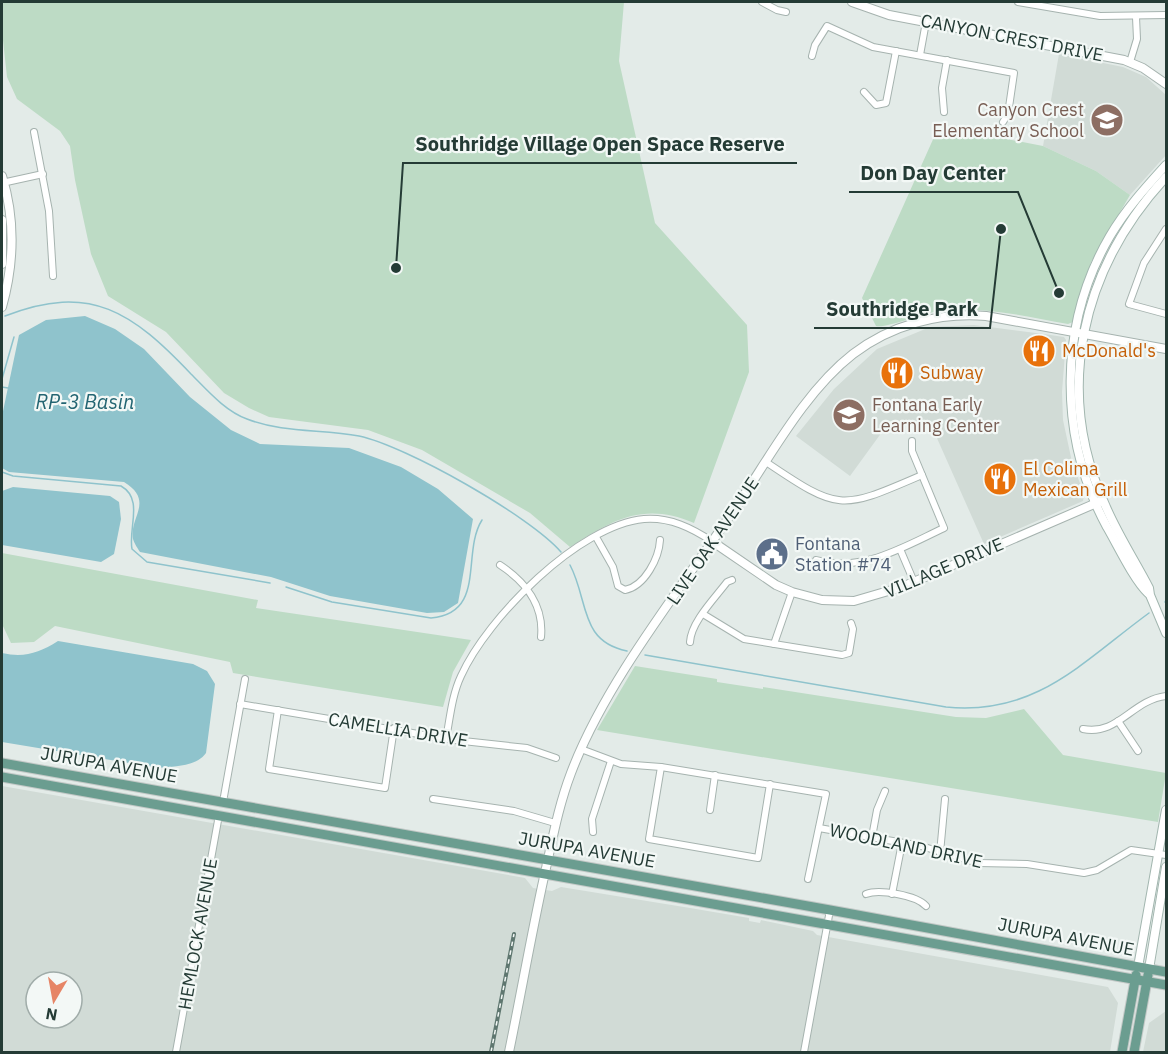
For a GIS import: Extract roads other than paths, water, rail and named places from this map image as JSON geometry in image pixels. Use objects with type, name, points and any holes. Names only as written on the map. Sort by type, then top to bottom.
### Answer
[{"type":"main road","points":[[1167,165],[1136,198],[1105,246],[1089,282],[1070,373],[1073,424],[1082,465],[1116,543],[1150,595],[1167,633]]},
{"type":"main road","points":[[1079,333],[1098,282],[1120,236],[1167,177]]},
{"type":"main road","name":"JURUPA AVENUE","points":[[2,763],[1167,972]]},
{"type":"main road","name":"JURUPA AVENUE","points":[[2,777],[1167,985]]},
{"type":"main road","points":[[1122,1053],[1163,854],[1167,810]]},
{"type":"main road","points":[[1134,1053],[1167,867]]},
{"type":"street","points":[[762,2],[786,12]]},
{"type":"street","name":"CANYON CREST DRIVE","points":[[852,2],[878,12],[1130,62],[1167,84]]},
{"type":"street","points":[[1018,2],[1088,14],[1136,17],[1167,15]]},
{"type":"street","points":[[1130,62],[1137,39],[1136,17]]},
{"type":"street","points":[[921,55],[926,22]]},
{"type":"street","points":[[812,56],[815,45],[827,26],[859,42],[1014,73],[1008,114],[1003,122]]},
{"type":"street","points":[[864,92],[876,105],[886,103],[896,51]]},
{"type":"street","points":[[944,112],[942,88],[947,60]]},
{"type":"street","points":[[34,132],[49,211],[53,276]]},
{"type":"street","points":[[2,307],[11,235],[2,180],[43,174]]},
{"type":"street","points":[[2,220],[2,264]]},
{"type":"street","points":[[1167,229],[1144,264],[1129,304],[1167,314]]},
{"type":"street","name":"LIVE OAK AVENUE","points":[[509,1053],[555,823],[581,749],[644,643],[766,462],[810,399],[834,370],[864,346],[892,332],[929,320],[968,315],[1167,349]]},
{"type":"street","points":[[816,560],[839,565],[853,565],[900,549],[944,528],[912,451],[912,441]]},
{"type":"street","points":[[766,462],[811,492],[840,501],[867,499],[922,475]]},
{"type":"street","name":"VILLAGE DRIVE","points":[[446,739],[456,688],[464,670],[502,614],[527,589],[562,560],[617,525],[652,519],[683,525],[770,581],[792,592],[822,600],[854,601],[890,592],[1099,501]]},
{"type":"street","points":[[596,537],[614,567],[618,586],[625,590],[631,588],[650,569],[659,549],[660,540]]},
{"type":"street","points":[[900,549],[914,582]]},
{"type":"street","points":[[500,565],[527,589],[539,610],[541,637]]},
{"type":"street","points":[[690,642],[690,636],[704,614],[727,582],[732,580]]},
{"type":"street","points":[[774,644],[792,592]]},
{"type":"street","points":[[704,614],[738,637],[842,655],[849,653],[853,629],[850,623]]},
{"type":"street","points":[[223,802],[245,679]]},
{"type":"street","points":[[1083,729],[1103,730],[1145,700],[1167,696]]},
{"type":"street","name":"CAMELLIA DRIVE","points":[[240,704],[394,728],[446,739],[527,748],[556,758]]},
{"type":"street","points":[[278,710],[269,770],[385,788],[394,728]]},
{"type":"street","points":[[1118,721],[1138,751]]},
{"type":"street","name":"WOODLAND DRIVE","points":[[581,749],[611,761],[715,775],[825,794],[819,828],[902,843],[978,863],[1027,864],[1084,873],[1097,870],[1131,850],[1163,854]]},
{"type":"street","points":[[593,832],[592,819],[611,761]]},
{"type":"street","points":[[661,767],[649,839],[758,858],[770,784]]},
{"type":"street","points":[[710,810],[715,775]]},
{"type":"street","points":[[872,837],[877,810],[885,791]]},
{"type":"street","points":[[433,799],[514,811],[555,823]]},
{"type":"street","points":[[940,853],[945,820],[945,799]]},
{"type":"street","name":"HEMLOCK AVENUE","points":[[176,1053],[219,815]]},
{"type":"street","points":[[808,879],[819,828]]},
{"type":"street","points":[[892,894],[902,843]]},
{"type":"street","points":[[866,894],[873,891],[892,894],[922,901],[926,906]]},
{"type":"street","points":[[804,1053],[830,910]]},
{"type":"water","name":"RP-3 Basin","points":[[85,316],[115,329],[144,349],[190,397],[231,430],[260,444],[349,448],[401,467],[438,489],[473,519],[458,603],[444,612],[427,613],[330,596],[271,577],[140,552],[133,539],[134,523],[139,509],[138,496],[124,482],[9,472],[2,468],[2,416],[19,335],[46,320]]},
{"type":"water","points":[[13,487],[110,496],[119,502],[121,519],[114,554],[101,562],[2,545],[2,491]]},
{"type":"water","points":[[58,641],[193,664],[207,671],[215,684],[206,753],[202,758],[191,763],[159,768],[2,742],[2,653],[17,655],[31,653]]},
{"type":"waterway","points":[[5,316],[35,306],[62,302],[86,303],[109,309],[150,334],[231,411],[247,419],[274,427],[359,436],[406,453],[496,502],[523,520],[561,552]]},
{"type":"waterway","points":[[2,379],[14,337]]},
{"type":"waterway","points":[[2,387],[8,388]]},
{"type":"waterway","points":[[2,472],[13,476],[121,486],[132,498],[134,506],[132,549],[147,562],[270,583]]},
{"type":"waterway","points":[[286,587],[332,602],[431,618],[448,614],[460,605],[466,593],[470,580],[476,533],[482,520]]},
{"type":"waterway","points":[[570,565],[593,629],[612,646],[627,651]]},
{"type":"waterway","points":[[645,655],[946,707],[978,708],[1006,703],[1056,682],[1149,613]]},
{"type":"railway","points":[[491,1052],[514,934]]},
{"type":"place","name":"Canyon Crest Elementary School","points":[[1107,120]]},
{"type":"place","name":"Southridge Park","points":[[1001,229]]},
{"type":"place","name":"Southridge Village Open Space Reserve","points":[[396,268]]},
{"type":"place","name":"Don Day Center","points":[[1059,293]]},
{"type":"place","name":"McDonald's","points":[[1039,351]]},
{"type":"place","name":"Subway","points":[[897,373]]},
{"type":"place","name":"Fontana Early Learning Center","points":[[849,415]]},
{"type":"place","name":"El Colima Mexican Grill","points":[[1000,479]]},
{"type":"place","name":"Fontana Station #74","points":[[772,554]]}]
